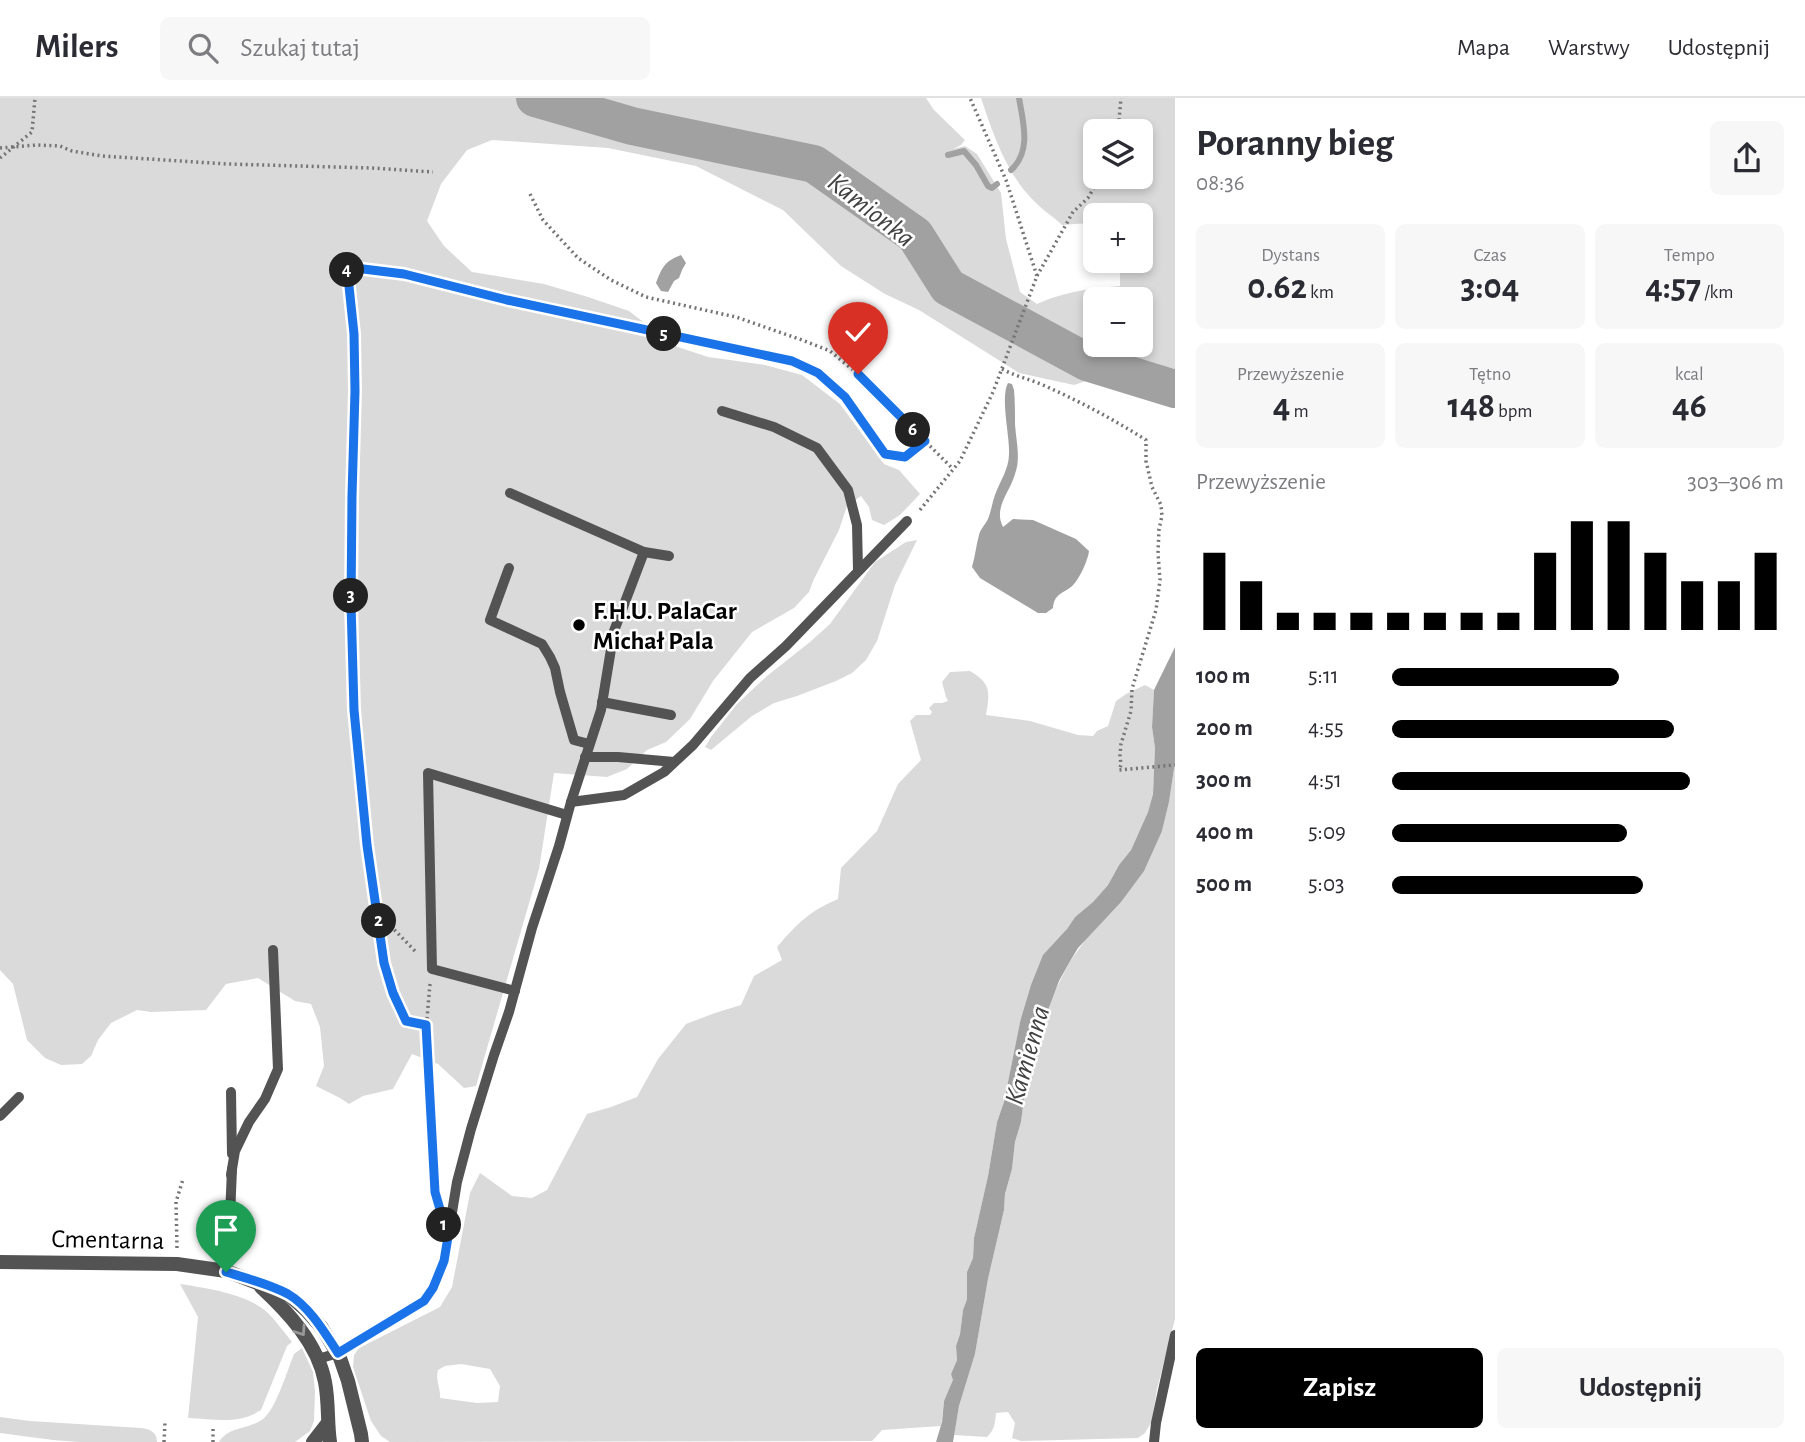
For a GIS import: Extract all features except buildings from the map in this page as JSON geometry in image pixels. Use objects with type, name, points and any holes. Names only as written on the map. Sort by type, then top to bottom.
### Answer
[{"type":"street","name":"Cmentarna","points":[[0,1262],[177,1265],[226,1272],[289,1295],[322,1328],[338,1353],[348,1381],[362,1442]]},
{"type":"street","name":"Cmentarna","points":[[255,1281],[293,1319],[318,1359],[325,1379],[330,1442]]},
{"type":"street","points":[[313,1442],[327,1424]]},
{"type":"lane","points":[[722,411],[774,427],[817,448],[848,490],[857,525],[858,570]]},
{"type":"lane","points":[[510,493],[645,552],[669,556]]},
{"type":"lane","points":[[570,802],[624,795],[664,772],[693,745],[750,678],[786,646],[907,521]]},
{"type":"lane","points":[[318,1359],[338,1353],[424,1301],[433,1288],[444,1261],[463,1159],[602,702],[614,631],[645,552]]},
{"type":"lane","points":[[509,568],[490,620],[542,644],[555,668],[574,740],[589,744]]},
{"type":"lane","points":[[602,702],[671,715]]},
{"type":"lane","points":[[585,757],[674,762]]},
{"type":"lane","points":[[515,991],[432,969],[428,773],[567,815]]},
{"type":"lane","points":[[232,1175],[236,1151],[249,1122],[265,1099],[278,1069],[273,950]]},
{"type":"lane","points":[[226,1272],[232,1175],[230,1092]]},
{"type":"lane","points":[[0,1116],[19,1097]]},
{"type":"lane","points":[[1154,1442],[1175,1335]]},
{"type":"path","points":[[0,158],[32,132],[35,98]]},
{"type":"path","points":[[970,98],[1006,180],[1037,276]]},
{"type":"path","points":[[1119,119],[1121,98]]},
{"type":"path","points":[[0,148],[60,146],[102,156],[433,172]]},
{"type":"path","points":[[920,510],[960,461],[988,404],[1037,276],[1073,212],[1093,189]]},
{"type":"path","points":[[530,194],[542,220],[578,258],[611,280],[646,297],[736,317],[830,351],[858,374],[953,469]]},
{"type":"path","points":[[426,1025],[406,1021],[393,993],[384,963],[367,845],[354,710],[351,603],[355,391],[354,334],[347,267],[404,274],[507,300],[792,361],[818,373],[845,397],[885,454],[905,457],[925,441]]},
{"type":"path","points":[[1002,369],[1095,410],[1146,440],[1146,460],[1152,487],[1161,505],[1162,516],[1158,529],[1160,580],[1156,610],[1132,689],[1131,711],[1121,744],[1119,770],[1175,765]]},
{"type":"path","points":[[378,913],[432,969],[426,1025],[435,1192],[438,1203]]},
{"type":"path","points":[[177,1265],[176,1202],[183,1179]]},
{"type":"path","points":[[164,1422],[164,1442]]},
{"type":"path","points":[[213,1426],[213,1442]]},
{"type":"shaded area","points":[[0,98],[926,98],[934,110],[965,140],[953,149],[965,146],[977,154],[1001,193],[1006,239],[1020,292],[1037,304],[1083,291],[1083,357],[1101,357],[1098,377],[1074,385],[1019,373],[919,310],[885,294],[841,266],[783,210],[696,166],[608,148],[492,140],[467,150],[441,184],[427,221],[444,246],[472,272],[544,284],[629,311],[660,341],[708,357],[765,365],[802,375],[840,404],[884,464],[899,470],[920,494],[900,515],[884,525],[872,520],[869,507],[861,496],[847,506],[839,530],[809,592],[794,608],[752,632],[713,681],[690,719],[666,742],[647,750],[627,769],[607,777],[554,773],[539,869],[476,1086],[464,1088],[438,1064],[412,1054],[393,1089],[363,1096],[349,1104],[316,1086],[324,1066],[320,1027],[311,1004],[295,1001],[258,978],[226,984],[206,1010],[137,1010],[111,1023],[98,1040],[91,1056],[82,1064],[61,1065],[45,1058],[27,1040],[13,984],[0,970]]},
{"type":"shaded area","points":[[981,98],[1175,98],[1175,385],[1124,361],[1107,360],[1106,357],[1153,357],[1153,287],[1112,287],[1120,286],[1120,273],[1153,273],[1153,203],[1083,203],[1083,223],[1062,225],[1036,204],[1015,178],[996,139]]},
{"type":"shaded area","points":[[917,540],[895,585],[877,641],[866,660],[852,673],[836,681],[774,703],[752,716],[711,750],[705,747],[737,704],[830,624],[875,562],[906,542]]},
{"type":"shaded area","points":[[970,671],[982,680],[988,694],[986,715],[1030,721],[1078,735],[1093,736],[1108,726],[1116,701],[1145,685],[1154,690],[1152,727],[1155,748],[1153,794],[1131,850],[1108,885],[1075,917],[1067,929],[1020,1022],[1004,1102],[997,1122],[974,1238],[973,1258],[967,1272],[967,1299],[956,1346],[957,1360],[951,1374],[954,1380],[944,1401],[941,1426],[882,1430],[872,1441],[390,1442],[381,1436],[371,1421],[353,1367],[354,1355],[359,1348],[440,1307],[452,1287],[470,1193],[480,1173],[512,1196],[532,1198],[547,1190],[587,1114],[637,1097],[658,1059],[686,1024],[741,1005],[754,976],[782,960],[777,947],[784,939],[811,914],[838,899],[841,868],[877,831],[898,784],[921,760],[910,721],[916,715],[930,715],[932,712],[929,708],[934,703],[948,701],[942,682],[950,672]],"holes":[[[461,1364],[490,1369],[500,1386],[498,1402],[477,1403],[440,1398],[438,1370],[445,1366]]]},
{"type":"shaded area","points":[[1175,762],[1175,1319],[1157,1389],[1152,1421],[1145,1433],[1138,1438],[1021,1441],[1012,1438],[1015,1423],[1008,1412],[996,1413],[993,1429],[987,1437],[954,1435],[959,1406],[975,1354],[1021,1122],[1027,1076],[1040,1031],[1051,999],[1069,963],[1162,831]]},
{"type":"shaded area","points":[[180,1284],[226,1293],[259,1306],[292,1342],[287,1346],[261,1410],[235,1419],[188,1418],[198,1317]]},
{"type":"shaded area","points":[[302,1348],[313,1372],[315,1391],[314,1421],[310,1431],[295,1442],[219,1442],[228,1433],[257,1422],[268,1414],[277,1399],[294,1354]]},
{"type":"shaded area","points":[[0,1417],[144,1428],[154,1433],[157,1442],[80,1442],[0,1433]]},
{"type":"water","points":[[681,255],[686,263],[679,278],[668,292],[661,291],[656,283],[662,269]]},
{"type":"water","points":[[1008,383],[1012,384],[1014,390],[1018,456],[1015,474],[1001,507],[1000,520],[1003,527],[1013,519],[1033,520],[1076,539],[1089,551],[1077,580],[1056,597],[1053,608],[1046,613],[1038,613],[980,578],[972,567],[980,533],[1009,459],[1005,398]]},
{"type":"water","name":"Kamienna","points":[[1175,647],[1175,762],[1162,831],[1144,871],[1121,902],[1078,948],[1059,981],[1040,1031],[1027,1076],[1021,1122],[975,1354],[959,1406],[953,1442],[936,1442],[944,1401],[953,1380],[951,1374],[957,1360],[956,1346],[967,1299],[967,1272],[973,1258],[974,1238],[997,1122],[1031,985],[1043,955],[1075,917],[1108,885],[1131,850],[1148,812],[1153,794],[1154,690]]},
{"type":"waterway","name":"Kamionka","points":[[535,98],[632,126],[814,164],[915,235],[948,287],[1087,362],[1175,389]]},
{"type":"waterway","points":[[1011,170],[1018,162],[1024,145],[1019,98]]},
{"type":"waterway","points":[[948,155],[964,151],[988,186],[992,188],[997,184]]},
{"type":"place","name":"F.H.U. PalaCar Michał Pala","points":[[579,625]]},
{"type":"route","points":[[226,1272],[289,1295],[322,1328],[338,1353],[424,1301],[433,1288],[444,1261],[448,1237],[435,1192],[426,1025],[406,1021],[393,993],[384,963],[367,845],[354,710],[351,603],[355,391],[354,334],[347,267],[404,274],[507,300],[792,361],[818,373],[845,397],[885,454],[905,457],[925,441],[858,374]]}]
